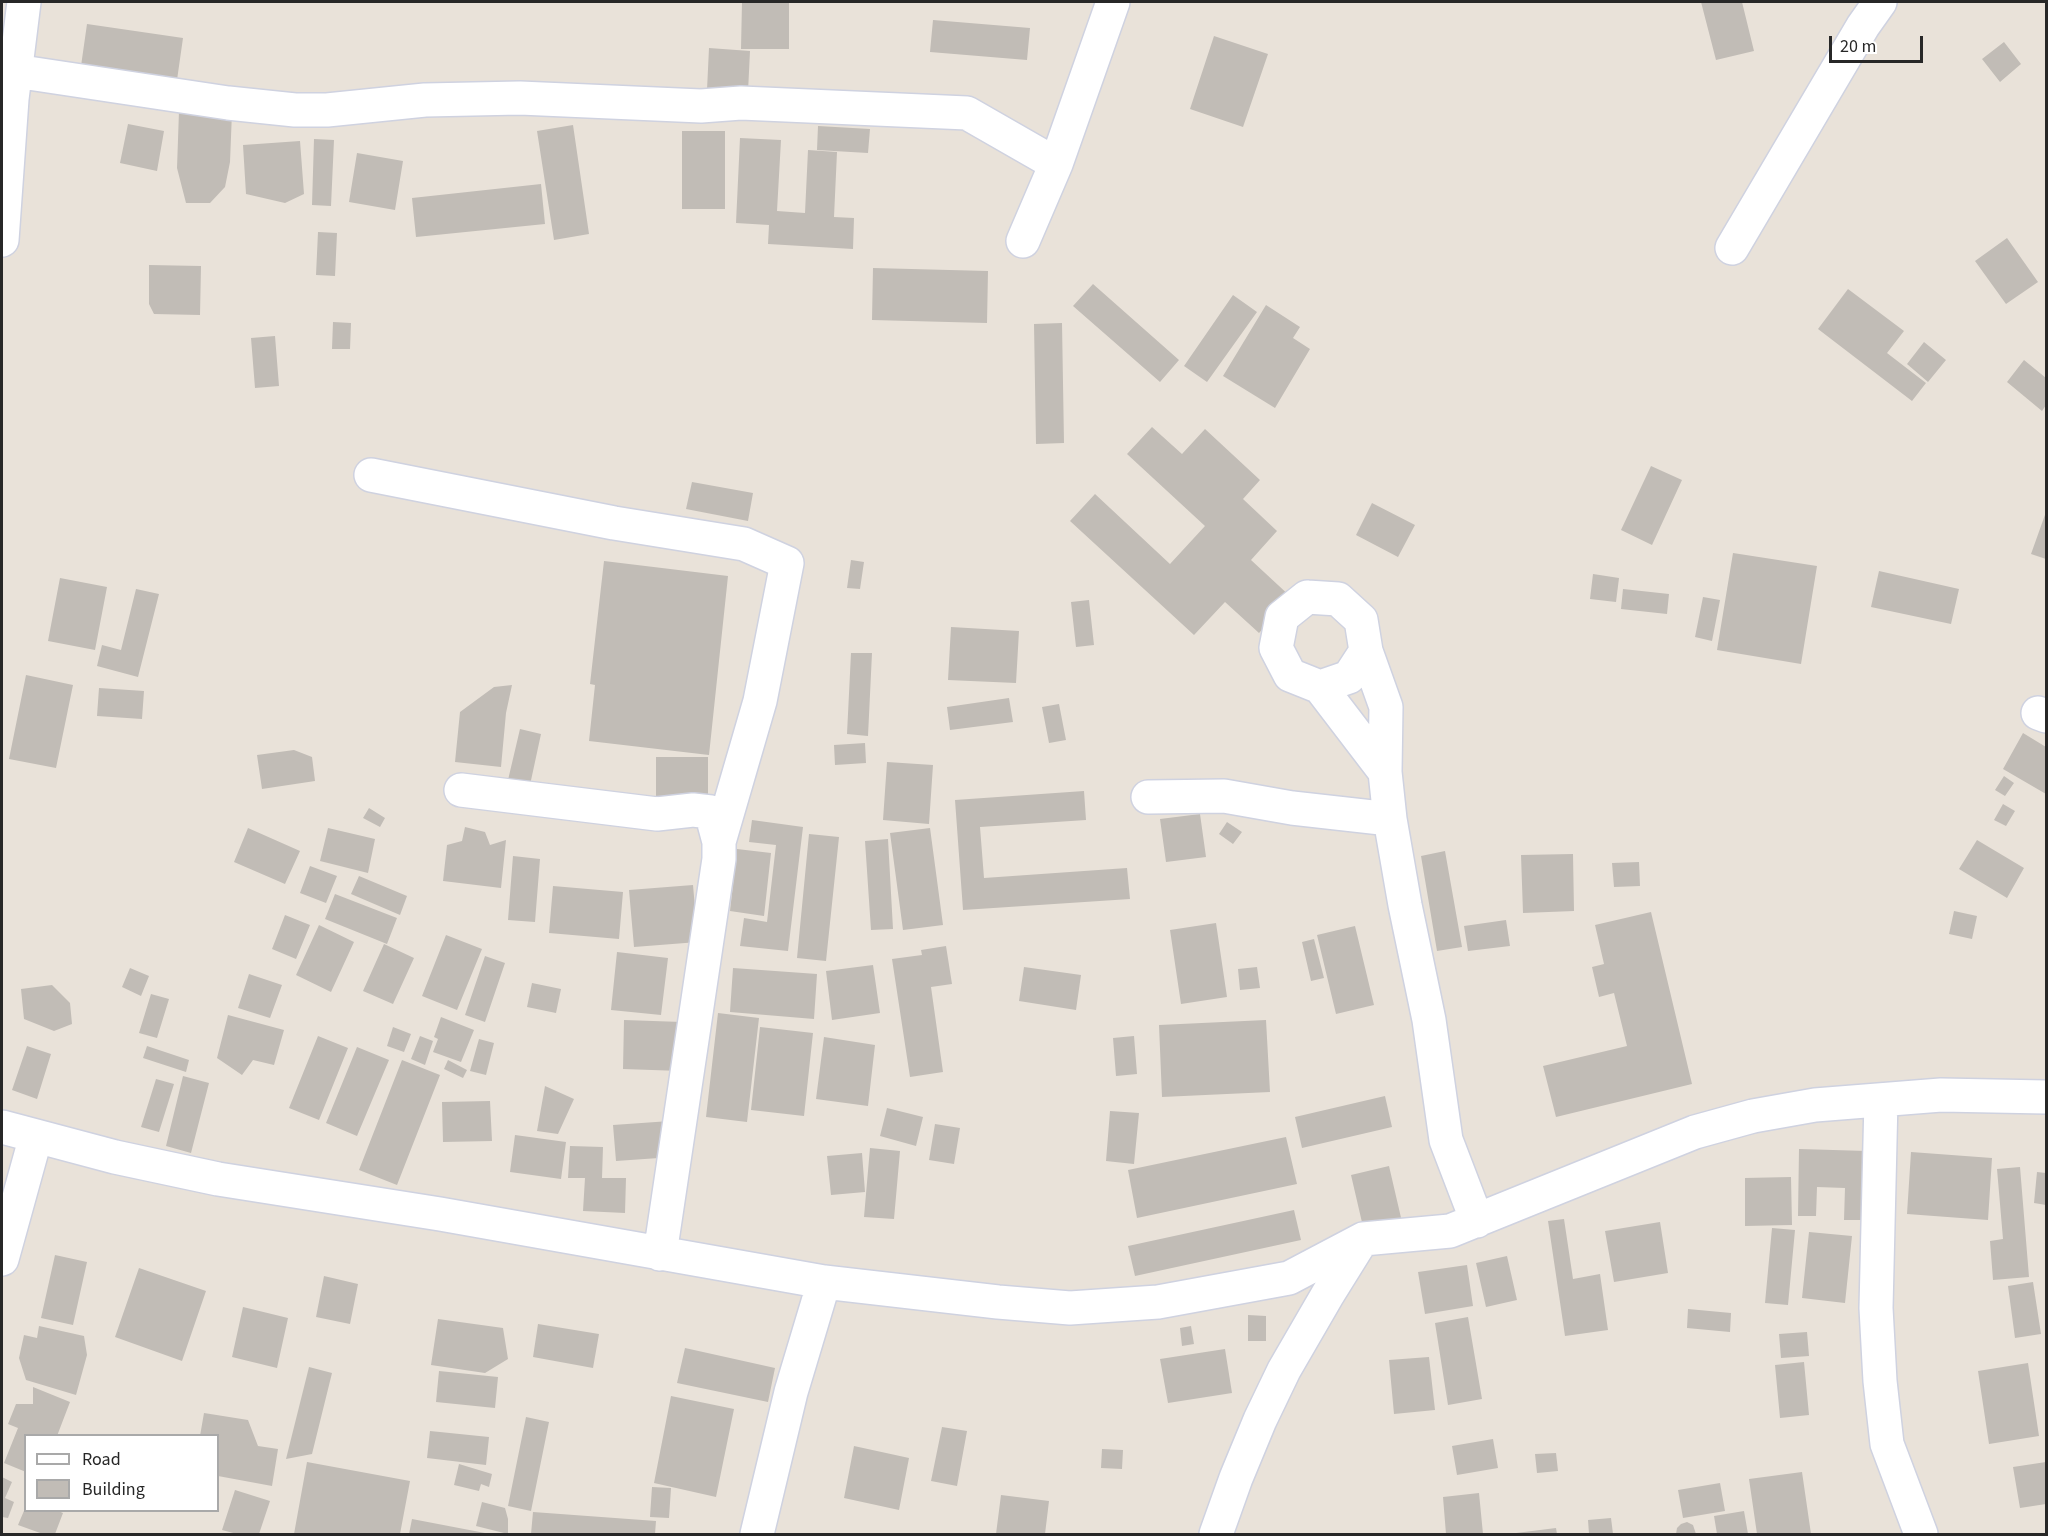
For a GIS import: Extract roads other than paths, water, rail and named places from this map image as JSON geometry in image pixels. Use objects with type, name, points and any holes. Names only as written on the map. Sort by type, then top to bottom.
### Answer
[{"type":"street","points":[[2,240],[15,71],[24,2]]},
{"type":"street","points":[[1023,241],[1056,164],[1113,2]]},
{"type":"street","points":[[1732,248],[1863,26],[1880,2]]},
{"type":"street","points":[[15,71],[228,103],[295,110],[327,110],[425,100],[520,98],[701,106],[752,103],[967,113],[1056,164]]},
{"type":"street","points":[[371,475],[614,523],[744,544],[787,563],[760,700],[719,842]]},
{"type":"street","points":[[1385,772],[1320,687],[1290,675],[1276,648],[1282,617],[1307,597],[1338,599],[1361,620],[1366,651],[1386,707],[1385,772],[1390,819],[1429,1020],[1446,1140],[1477,1221]]},
{"type":"street","points":[[1320,687],[1349,677],[1366,651]]},
{"type":"street","points":[[461,790],[657,814],[693,810],[711,812],[719,842],[719,859],[660,1254]]},
{"type":"street","points":[[1148,797],[1224,796],[1292,808],[1390,819]]},
{"type":"street","points":[[2,1127],[115,1157],[218,1179],[440,1214],[824,1282],[1070,1308],[1158,1302],[1289,1278],[1363,1239],[1449,1231],[1695,1132],[1752,1116],[1815,1105],[1941,1095],[2046,1096]]},
{"type":"street","points":[[1881,1100],[1876,1308],[1880,1382],[1887,1444],[1921,1534]]},
{"type":"street","points":[[2,1259],[36,1136]]},
{"type":"street","points":[[1216,1534],[1244,1459],[1284,1370],[1363,1239]]},
{"type":"street","points":[[757,1534],[791,1392],[824,1282]]}]
